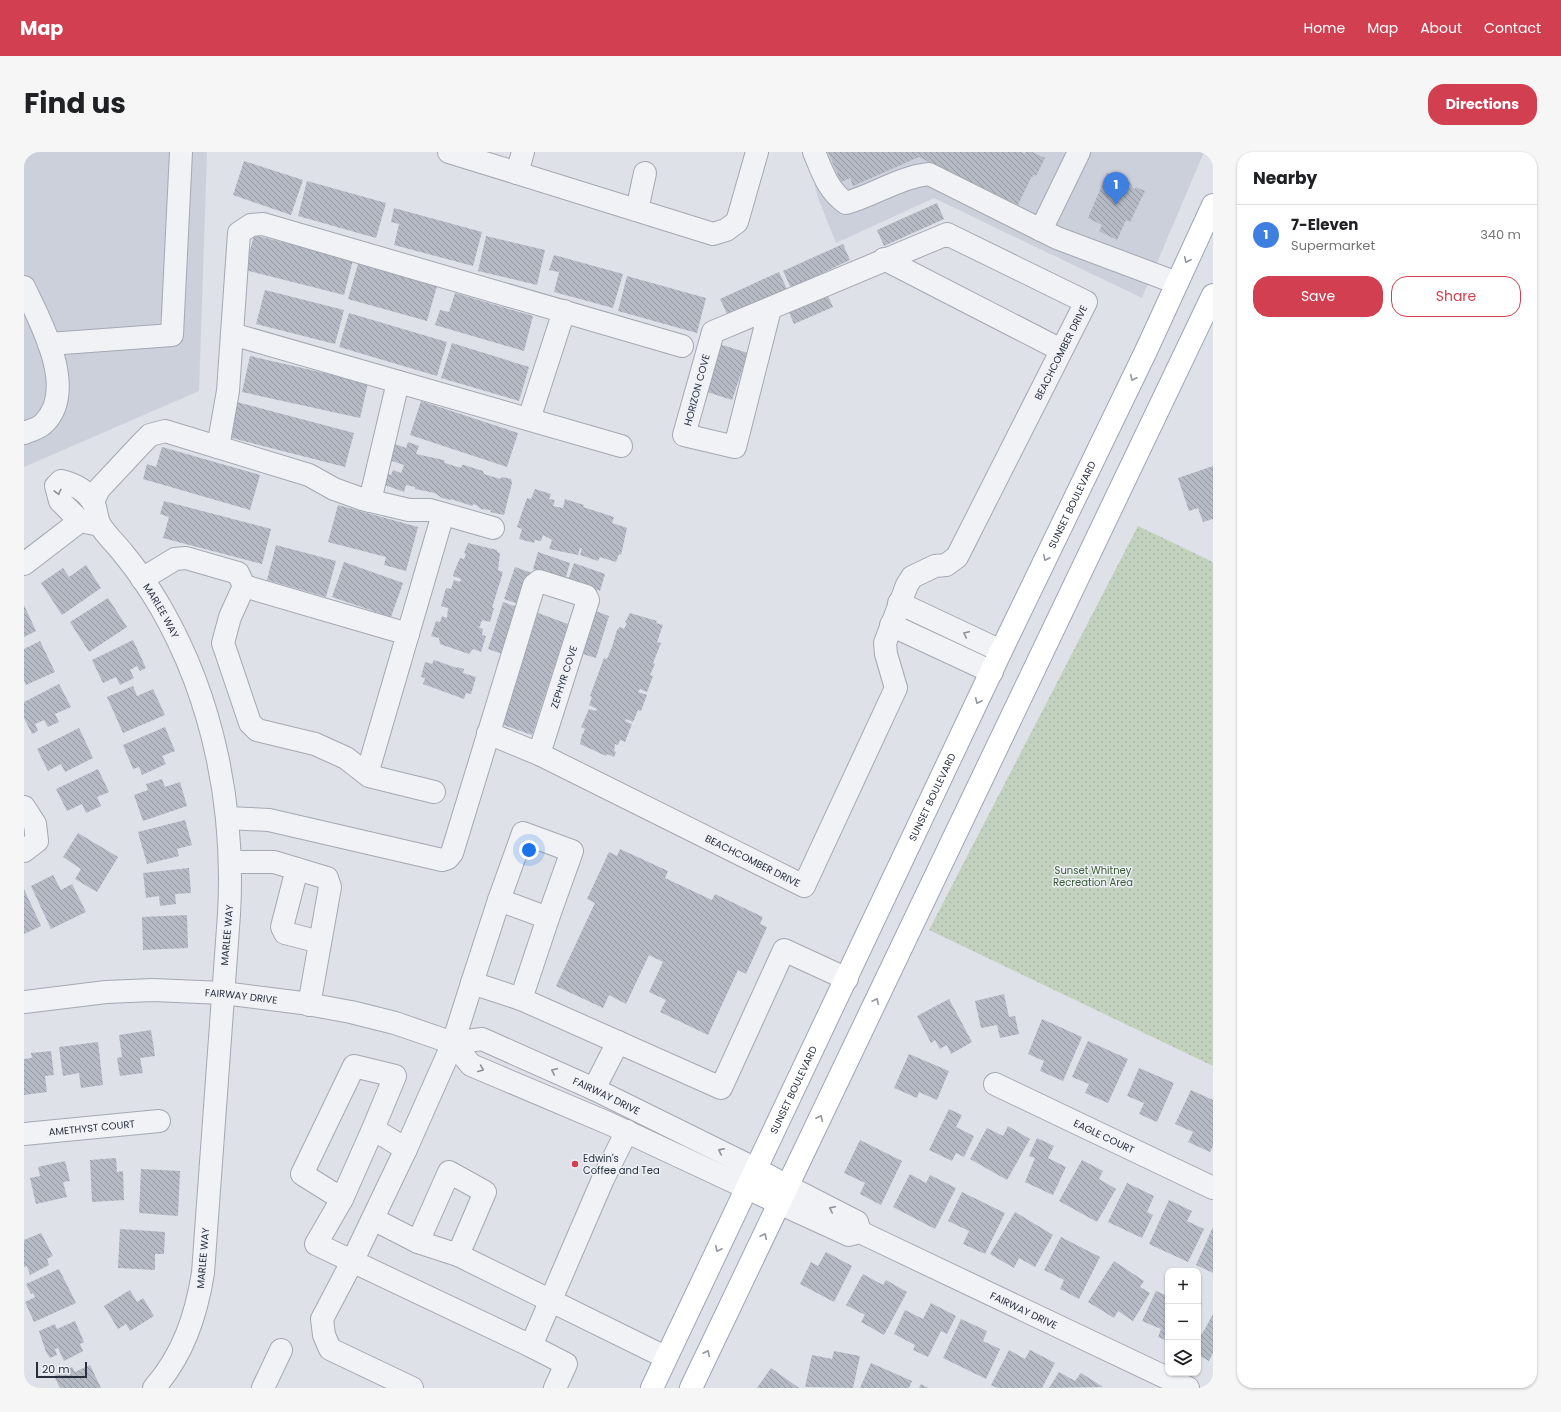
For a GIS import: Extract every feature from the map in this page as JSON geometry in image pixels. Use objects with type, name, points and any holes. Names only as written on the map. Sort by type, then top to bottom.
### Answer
[{"type":"main road","name":"SUNSET BOULEVARD","points":[[652,1388],[1213,205]]},
{"type":"main road","points":[[690,1388],[1213,295]]},
{"type":"main road","points":[[751,1179],[783,1195]]},
{"type":"street","points":[[49,344],[172,335],[181,152]]},
{"type":"street","points":[[449,152],[713,234],[726,230],[737,222],[757,152]]},
{"type":"street","points":[[517,173],[524,152]]},
{"type":"street","points":[[814,152],[828,185],[837,197],[846,203],[914,176],[929,174],[1057,238],[1177,283]]},
{"type":"street","points":[[1041,230],[1079,152]]},
{"type":"street","points":[[637,210],[645,174]]},
{"type":"street","points":[[218,447],[228,391],[239,233],[251,225],[263,224],[682,346]]},
{"type":"street","name":"BEACHCOMBER DRIVE","points":[[488,733],[539,754],[804,886],[896,688],[886,654],[885,643],[899,603],[912,577],[935,566],[946,564],[957,557],[1086,302],[947,234],[884,259],[770,309]]},
{"type":"street","points":[[884,259],[1062,350]]},
{"type":"street","points":[[24,287],[49,344],[57,372],[58,393],[54,409],[43,425],[24,433]]},
{"type":"street","name":"HORIZON COVE","points":[[770,309],[735,447],[684,435],[713,332],[770,309]]},
{"type":"street","points":[[530,420],[564,311]]},
{"type":"street","points":[[232,334],[621,446]]},
{"type":"street","points":[[370,501],[398,382]]},
{"type":"street","points":[[24,564],[90,523],[60,501],[56,486],[61,481],[77,485],[93,502],[99,489],[150,435],[165,431],[309,475],[334,489],[370,501],[409,510],[430,510],[493,528]]},
{"type":"street","name":"MARLEE WAY","points":[[93,502],[90,523],[142,579],[171,627],[199,692],[212,738],[227,818],[231,862],[223,993],[200,1291],[188,1334],[162,1385]]},
{"type":"street","points":[[367,774],[443,514]]},
{"type":"street","points":[[142,579],[175,559],[186,558],[238,573],[244,586],[408,634]]},
{"type":"street","name":"ZEPHYR COVE","points":[[488,733],[534,585],[538,581],[586,596],[588,600],[539,754]]},
{"type":"street","points":[[244,586],[230,617],[224,643],[250,723],[257,730],[314,744],[346,758],[367,774],[434,792]]},
{"type":"street","points":[[899,603],[1001,651]]},
{"type":"street","points":[[891,624],[992,672]]},
{"type":"street","points":[[227,818],[269,820],[442,860],[448,858],[452,853],[488,733]]},
{"type":"street","points":[[24,807],[35,824],[37,841],[24,851]]},
{"type":"street","points":[[412,1388],[330,1349],[324,1335],[322,1319],[373,1219],[453,1043],[499,900],[523,833],[572,851],[521,1000]]},
{"type":"street","points":[[231,862],[274,862],[326,878],[330,887],[309,1005]]},
{"type":"street","points":[[297,869],[282,927],[285,933],[320,942]]},
{"type":"street","points":[[499,900],[548,918]]},
{"type":"street","points":[[472,984],[521,1000],[721,1088],[784,950],[847,979]]},
{"type":"street","name":"FAIRWAY DRIVE","points":[[24,1002],[106,992],[137,991],[223,993],[351,1012],[395,1023],[453,1043],[482,1039],[594,1089],[751,1179]]},
{"type":"street","points":[[594,1089],[618,1042]]},
{"type":"street","points":[[453,1043],[472,1065],[627,1131],[751,1179]]},
{"type":"street","points":[[342,1199],[302,1174],[354,1066],[395,1076],[342,1199],[316,1244],[566,1364],[555,1388]]},
{"type":"street","name":"EAGLE COURT","points":[[995,1084],[1213,1188]]},
{"type":"street","name":"AMETHYST COURT","points":[[24,1134],[159,1121]]},
{"type":"street","points":[[373,1129],[406,1149]]},
{"type":"street","points":[[531,1346],[603,1179],[627,1131]]},
{"type":"street","points":[[418,1242],[449,1172],[485,1192],[458,1255]]},
{"type":"street","name":"FAIRWAY DRIVE","points":[[783,1195],[857,1222],[860,1232],[1188,1388]]},
{"type":"street","points":[[373,1219],[418,1242],[458,1255],[666,1357]]},
{"type":"street","points":[[263,1388],[281,1350]]},
{"type":"shaded area","points":[[24,152],[207,152],[199,391],[24,467]]},
{"type":"shaded area","points":[[806,152],[1204,152],[1142,298],[934,198],[836,243],[818,198]]},
{"type":"green space","name":"Sunset Whitney Recreation Area","points":[[1138,526],[1213,562],[1213,1066],[929,930]]},
{"type":"building","points":[[828,152],[1021,152],[1025,154],[1026,152],[1032,152],[1045,158],[1036,176],[1034,175],[1031,178],[1018,205],[919,157],[853,186],[850,178],[841,182]]},
{"type":"building","points":[[244,161],[303,180],[291,215],[233,195]]},
{"type":"building","points":[[1107,173],[1116,177],[1115,179],[1121,182],[1129,181],[1135,189],[1136,187],[1145,191],[1130,222],[1126,220],[1117,240],[1099,231],[1102,225],[1088,218]]},
{"type":"building","points":[[307,181],[386,203],[376,238],[298,216]]},
{"type":"building","points":[[937,203],[944,219],[884,246],[877,230]]},
{"type":"building","points":[[394,208],[482,232],[473,266],[394,245],[399,224],[391,222]]},
{"type":"building","points":[[254,235],[353,260],[344,295],[245,270]]},
{"type":"building","points":[[486,236],[545,250],[537,285],[478,271]]},
{"type":"building","points":[[843,244],[850,260],[791,288],[783,271]]},
{"type":"building","points":[[554,255],[623,274],[613,308],[554,292],[559,272],[549,270]]},
{"type":"building","points":[[358,264],[437,286],[427,321],[348,299]]},
{"type":"building","points":[[779,272],[787,289],[728,316],[720,299]]},
{"type":"building","points":[[627,276],[706,298],[697,333],[618,311]]},
{"type":"building","points":[[265,290],[344,310],[335,344],[256,324]]},
{"type":"building","points":[[826,291],[833,307],[794,324],[787,308]]},
{"type":"building","points":[[455,293],[533,316],[524,351],[435,325],[440,310],[449,312]]},
{"type":"building","points":[[349,313],[447,342],[437,376],[339,347]]},
{"type":"building","points":[[452,343],[529,367],[519,401],[441,378]]},
{"type":"building","points":[[716,343],[748,353],[732,400],[701,390]]},
{"type":"building","points":[[250,356],[368,383],[360,418],[242,392]]},
{"type":"building","points":[[421,401],[518,433],[507,467],[410,435]]},
{"type":"building","points":[[237,402],[354,433],[345,467],[228,437]]},
{"type":"building","points":[[408,442],[419,446],[416,454],[444,460],[445,463],[461,468],[462,465],[464,465],[483,471],[484,474],[500,479],[502,477],[511,479],[512,483],[504,515],[490,512],[491,510],[481,509],[473,504],[472,506],[451,499],[442,498],[435,493],[415,489],[415,487],[406,485],[404,492],[385,485],[388,474],[391,475],[393,470],[401,473],[404,465],[392,461],[390,467],[388,466],[395,444],[406,448]]},
{"type":"building","points":[[162,447],[260,475],[250,510],[143,479],[147,464],[156,467]]},
{"type":"building","points":[[1213,466],[1213,519],[1203,522],[1198,508],[1189,511],[1178,478]]},
{"type":"building","points":[[535,489],[551,494],[549,499],[555,500],[553,506],[563,508],[565,499],[584,505],[583,507],[614,517],[612,523],[627,528],[621,555],[619,554],[616,562],[600,557],[598,561],[580,555],[582,548],[580,548],[578,555],[549,549],[552,540],[543,535],[541,541],[535,540],[534,543],[519,539],[522,529],[517,527],[527,498],[531,499]]},
{"type":"building","points":[[164,501],[271,529],[262,564],[163,538],[169,517],[160,514]]},
{"type":"building","points":[[338,505],[418,527],[406,571],[384,565],[386,557],[328,542]]},
{"type":"building","points":[[468,543],[497,550],[497,552],[500,553],[498,570],[503,572],[492,608],[494,608],[490,622],[482,620],[480,626],[478,627],[483,629],[482,635],[486,636],[481,652],[473,649],[469,654],[440,644],[439,638],[431,636],[436,621],[440,622],[442,616],[447,618],[448,608],[441,606],[446,588],[451,589],[454,580],[460,582],[461,579],[453,576],[460,558],[464,559],[466,554],[464,553]]},
{"type":"building","points":[[276,545],[336,561],[326,597],[267,580]]},
{"type":"building","points":[[538,552],[570,563],[565,580],[533,569]]},
{"type":"building","points":[[344,562],[403,583],[391,617],[332,597]]},
{"type":"building","points":[[574,563],[605,574],[600,591],[568,580]]},
{"type":"building","points":[[86,565],[101,588],[62,615],[41,583],[63,568],[69,577]]},
{"type":"building","points":[[515,567],[532,573],[521,605],[504,599]]},
{"type":"building","points":[[108,598],[127,627],[89,652],[70,622]]},
{"type":"building","points":[[503,602],[520,608],[505,655],[488,649]]},
{"type":"building","points":[[24,605],[36,631],[24,637]]},
{"type":"building","points":[[593,610],[609,616],[596,658],[579,653]]},
{"type":"building","points":[[538,613],[568,624],[532,735],[501,724]]},
{"type":"building","points":[[630,613],[657,621],[656,623],[663,625],[657,642],[661,643],[653,663],[655,664],[650,675],[653,676],[647,692],[640,689],[638,692],[647,695],[641,711],[638,710],[633,722],[626,719],[625,721],[632,724],[625,742],[620,740],[618,745],[615,744],[614,751],[616,752],[614,757],[607,754],[606,756],[580,744],[582,734],[585,729],[581,727],[589,709],[596,711],[597,709],[589,705],[592,697],[590,696],[604,658],[607,659],[612,647],[617,630],[620,627],[624,629],[627,623],[625,622]]},
{"type":"building","points":[[133,640],[146,668],[140,671],[137,666],[130,670],[134,678],[120,685],[116,677],[103,683],[92,660]]},
{"type":"building","points":[[40,641],[55,672],[26,685],[24,680],[24,649]]},
{"type":"building","points":[[434,660],[464,669],[463,673],[476,677],[471,694],[466,693],[464,699],[423,684],[425,678],[421,677],[425,662],[432,664]]},
{"type":"building","points":[[59,684],[71,707],[55,714],[59,722],[48,727],[44,720],[35,724],[38,731],[32,734],[24,718],[24,702]]},
{"type":"building","points":[[133,686],[137,696],[153,689],[165,715],[123,733],[107,697]]},
{"type":"building","points":[[165,727],[175,751],[162,756],[166,764],[142,775],[139,767],[133,769],[123,745]]},
{"type":"building","points":[[79,728],[93,758],[65,772],[61,764],[48,771],[37,749]]},
{"type":"building","points":[[98,769],[109,792],[97,797],[101,806],[86,813],[82,804],[67,811],[56,789]]},
{"type":"building","points":[[162,779],[165,787],[180,782],[187,806],[143,821],[134,795],[148,790],[146,784]]},
{"type":"building","points":[[185,820],[192,845],[177,849],[179,856],[147,864],[138,832]]},
{"type":"building","points":[[78,833],[118,857],[97,892],[75,879],[81,869],[63,857]]},
{"type":"building","points":[[620,849],[668,871],[665,878],[712,900],[715,894],[763,917],[760,924],[767,927],[746,974],[738,970],[708,1035],[660,1012],[666,1000],[649,992],[663,962],[649,955],[626,1004],[609,995],[603,1008],[556,986],[595,903],[587,899],[609,852],[617,856]]},
{"type":"building","points":[[189,868],[191,893],[175,894],[176,904],[160,906],[159,896],[146,898],[143,873]]},
{"type":"building","points":[[53,875],[61,890],[72,884],[86,912],[51,929],[31,886]]},
{"type":"building","points":[[24,889],[41,926],[24,934]]},
{"type":"building","points":[[187,915],[188,948],[143,950],[142,917]]},
{"type":"building","points":[[1004,994],[1009,1017],[1015,1016],[1019,1034],[1000,1038],[997,1025],[981,1028],[975,1001]]},
{"type":"building","points":[[949,999],[972,1042],[951,1054],[947,1045],[940,1049],[935,1040],[931,1043],[917,1016]]},
{"type":"building","points":[[1042,1019],[1082,1037],[1063,1081],[1040,1071],[1044,1061],[1028,1054]]},
{"type":"building","points":[[151,1030],[155,1056],[140,1058],[143,1073],[120,1076],[117,1058],[122,1057],[119,1035]]},
{"type":"building","points":[[1088,1041],[1128,1059],[1108,1103],[1085,1093],[1089,1084],[1072,1077]]},
{"type":"building","points":[[98,1042],[103,1085],[81,1088],[79,1073],[63,1076],[59,1047]]},
{"type":"building","points":[[51,1051],[54,1075],[45,1076],[47,1092],[24,1095],[24,1059],[32,1058],[31,1053]]},
{"type":"building","points":[[909,1054],[949,1071],[937,1100],[919,1092],[917,1098],[894,1088]]},
{"type":"building","points":[[1139,1068],[1174,1083],[1157,1122],[1139,1114],[1144,1103],[1127,1096]]},
{"type":"building","points":[[1191,1090],[1213,1100],[1213,1146],[1210,1152],[1188,1142],[1193,1132],[1175,1124]]},
{"type":"building","points":[[949,1109],[962,1115],[956,1127],[974,1136],[964,1157],[956,1153],[952,1161],[929,1150]]},
{"type":"building","points":[[1008,1126],[1030,1139],[1007,1180],[970,1159],[987,1128],[1003,1136]]},
{"type":"building","points":[[1037,1138],[1054,1146],[1048,1158],[1066,1167],[1053,1195],[1025,1182],[1035,1158],[1029,1156]]},
{"type":"building","points":[[860,1140],[902,1161],[881,1205],[860,1194],[865,1183],[844,1173]]},
{"type":"building","points":[[116,1158],[117,1172],[123,1171],[124,1200],[92,1202],[90,1160]]},
{"type":"building","points":[[1082,1160],[1103,1171],[1099,1179],[1116,1189],[1097,1222],[1059,1201]]},
{"type":"building","points":[[65,1161],[70,1181],[63,1182],[67,1197],[36,1204],[30,1178],[40,1176],[38,1167]]},
{"type":"building","points":[[141,1169],[180,1171],[178,1216],[139,1213]]},
{"type":"building","points":[[910,1174],[926,1183],[930,1175],[956,1188],[935,1229],[893,1207]]},
{"type":"building","points":[[1127,1183],[1154,1196],[1147,1212],[1153,1215],[1142,1238],[1108,1222]]},
{"type":"building","points":[[962,1192],[1005,1213],[985,1254],[963,1244],[969,1231],[948,1221]]},
{"type":"building","points":[[1169,1200],[1192,1211],[1187,1221],[1204,1229],[1188,1262],[1149,1244]]},
{"type":"building","points":[[1015,1212],[1053,1235],[1035,1267],[1019,1258],[1014,1268],[990,1254]]},
{"type":"building","points":[[1213,1227],[1213,1273],[1196,1265]]},
{"type":"building","points":[[120,1229],[165,1232],[164,1254],[155,1254],[155,1270],[118,1268]]},
{"type":"building","points":[[41,1233],[53,1256],[47,1259],[49,1265],[30,1275],[27,1266],[24,1267],[24,1240]]},
{"type":"building","points":[[1061,1237],[1100,1257],[1079,1299],[1060,1289],[1064,1280],[1044,1270]]},
{"type":"building","points":[[826,1252],[852,1266],[834,1302],[800,1284],[811,1262],[818,1266]]},
{"type":"building","points":[[1114,1261],[1144,1281],[1140,1287],[1150,1293],[1133,1321],[1118,1311],[1114,1318],[1088,1302]]},
{"type":"building","points":[[59,1269],[76,1303],[34,1322],[25,1302],[35,1297],[33,1293],[31,1294],[26,1284]]},
{"type":"building","points":[[863,1274],[883,1285],[886,1280],[907,1292],[884,1335],[861,1322],[865,1315],[846,1305]]},
{"type":"building","points":[[130,1290],[137,1302],[143,1298],[154,1316],[130,1331],[126,1324],[118,1329],[104,1306]]},
{"type":"building","points":[[1156,1291],[1165,1295],[1165,1340],[1158,1337],[1161,1329],[1142,1321]]},
{"type":"building","points":[[931,1303],[956,1316],[947,1334],[941,1331],[928,1357],[913,1350],[915,1345],[894,1334],[905,1310],[923,1319]]},
{"type":"building","points":[[1213,1314],[1213,1353],[1209,1361],[1201,1357],[1201,1333],[1202,1334]]},
{"type":"building","points":[[961,1319],[987,1331],[983,1341],[1000,1349],[986,1379],[943,1358]]},
{"type":"building","points":[[75,1321],[84,1342],[80,1344],[83,1351],[64,1361],[58,1348],[55,1349],[57,1355],[50,1358],[46,1352],[39,1331],[55,1324],[57,1329]]},
{"type":"building","points":[[1009,1350],[1025,1359],[1030,1350],[1055,1363],[1042,1388],[997,1388],[991,1385]]},
{"type":"building","points":[[834,1351],[860,1356],[853,1388],[805,1387],[812,1355],[832,1359]]},
{"type":"building","points":[[871,1363],[912,1381],[909,1388],[860,1388]]},
{"type":"building","points":[[90,1365],[101,1388],[60,1388],[54,1376],[72,1367],[75,1372]]},
{"type":"building","points":[[771,1368],[799,1388],[757,1388]]},
{"type":"building","points":[[1059,1372],[1075,1381],[1081,1373],[1103,1387],[1049,1388]]},
{"type":"building","points":[[921,1384],[928,1388],[919,1388]]},
{"type":"place","name":"7-Eleven","points":[[1116,205]]},
{"type":"place","name":"Edwin's Coffee and Tea","points":[[575,1164]]}]
